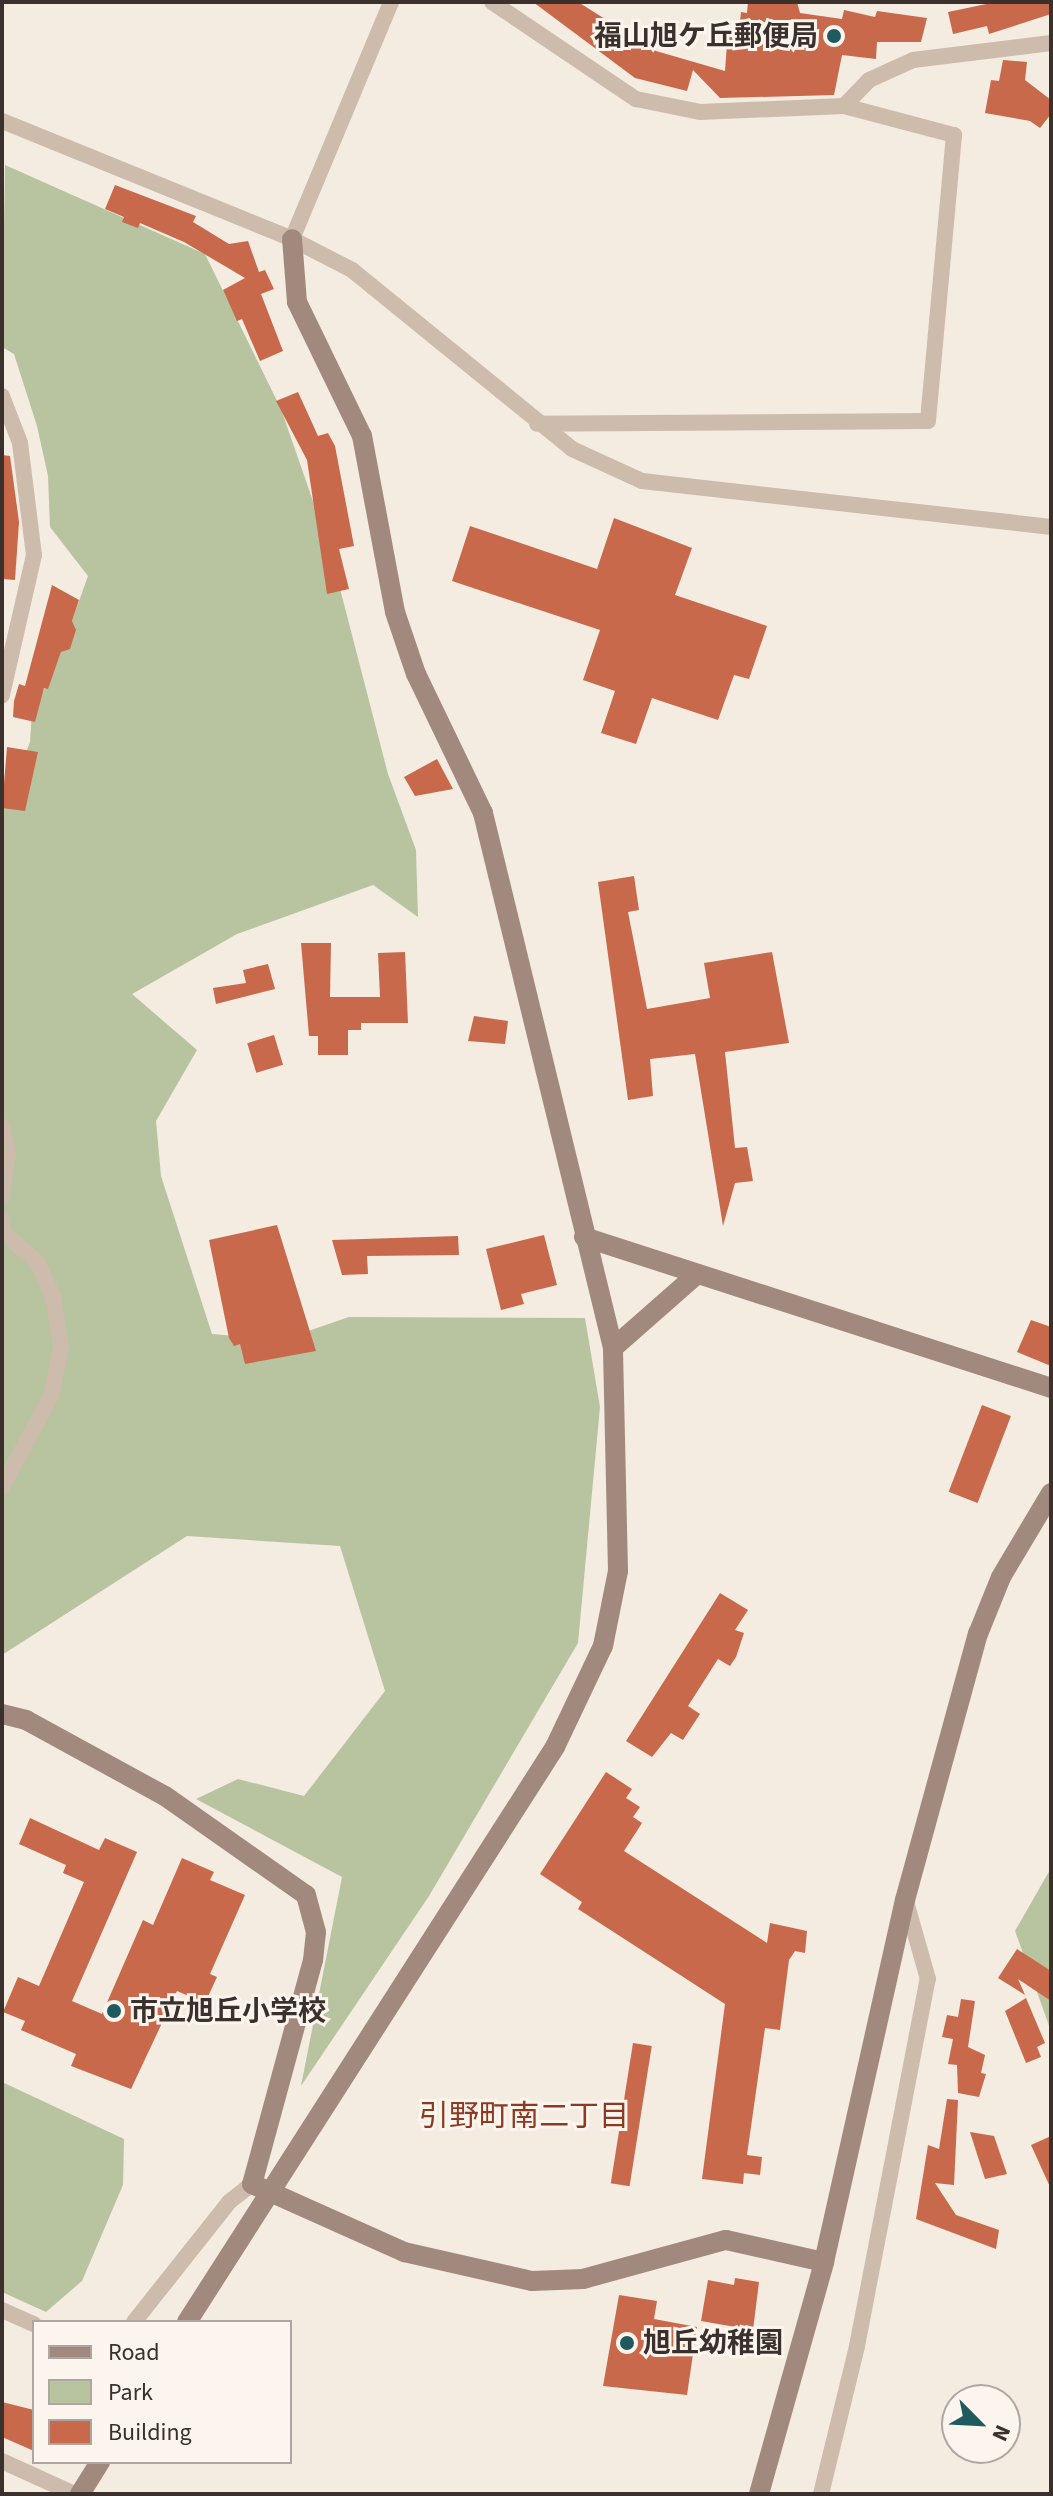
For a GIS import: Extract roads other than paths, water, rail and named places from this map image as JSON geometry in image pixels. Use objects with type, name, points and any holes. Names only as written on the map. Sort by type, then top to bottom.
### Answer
[{"type":"street","points":[[188,2320],[260,2188],[555,1747],[585,1692],[603,1646],[618,1571],[613,1348],[483,813],[404,637],[362,436],[297,302],[292,239],[391,2]]},
{"type":"street","points":[[492,2],[636,99],[700,112],[844,106],[954,135],[928,421],[537,424]]},
{"type":"street","points":[[844,106],[869,80],[913,60],[1051,43]]},
{"type":"street","points":[[2,121],[292,239],[352,270],[537,424],[572,449],[642,481],[669,487],[1051,527]]},
{"type":"street","points":[[2,396],[20,443],[34,555],[2,695]]},
{"type":"street","points":[[2,1126],[8,1153],[2,1197]]},
{"type":"street","points":[[2,1218],[3,1232],[38,1263],[53,1296],[61,1347],[51,1396],[2,1487]]},
{"type":"street","points":[[584,1237],[695,1276],[1051,1388]]},
{"type":"street","points":[[613,1348],[695,1276]]},
{"type":"street","points":[[759,2494],[824,2262],[905,1900],[978,1634],[1001,1577],[1051,1493]]},
{"type":"street","points":[[2,1714],[26,1720],[165,1796],[306,1895],[316,1932],[313,1960],[260,2188]]},
{"type":"street","points":[[821,2494],[857,2346],[928,1979],[905,1900]]},
{"type":"street","points":[[136,2320],[229,2202],[260,2188],[404,2252],[478,2273],[532,2281],[583,2279],[726,2240],[824,2262]]},
{"type":"street","points":[[2,2310],[32,2323]]},
{"type":"street","points":[[2,2461],[74,2494]]},
{"type":"street","points":[[80,2494],[99,2464]]},
{"type":"place","name":"福山旭ケ丘郵便局","points":[[834,36]]},
{"type":"place","name":"市立旭丘小学校","points":[[114,2011]]},
{"type":"place","name":"旭丘幼稚園","points":[[627,2343]]},
{"type":"district","name":"引野町南二丁目","points":[[524,2117]]}]
